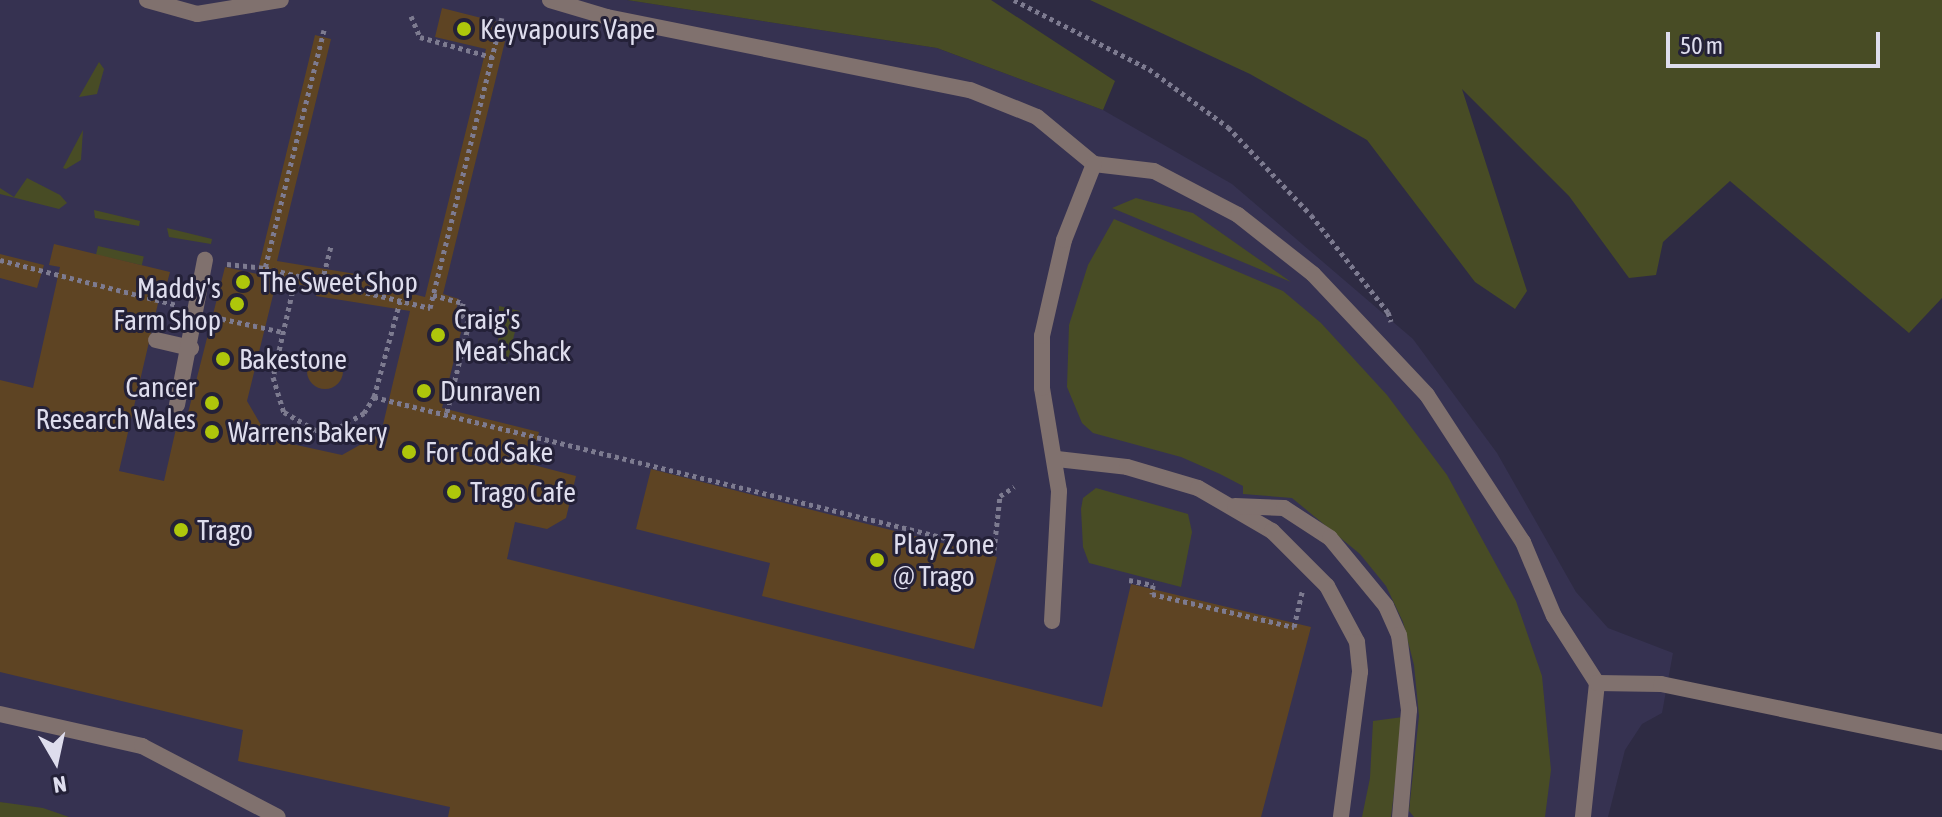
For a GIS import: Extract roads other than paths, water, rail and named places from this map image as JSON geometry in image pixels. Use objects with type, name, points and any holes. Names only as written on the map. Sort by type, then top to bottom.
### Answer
[{"type":"lane","points":[[147,0],[197,14],[281,0]]},
{"type":"lane","points":[[550,0],[607,17],[970,90],[1037,117],[1094,164],[1154,171],[1238,215],[1313,274],[1382,343],[1466,449],[1523,542],[1554,616],[1597,683],[1583,817]]},
{"type":"lane","points":[[1052,621],[1060,508],[1057,459],[1042,388],[1042,336],[1064,240],[1094,164]]},
{"type":"lane","points":[[177,405],[191,348],[205,260]]},
{"type":"lane","points":[[156,340],[191,348]]},
{"type":"lane","points":[[1057,459],[1159,474],[1235,506],[1300,555],[1340,606],[1357,642],[1358,712],[1341,817]]},
{"type":"lane","points":[[1235,506],[1284,508],[1330,538],[1386,606],[1399,635],[1409,710],[1400,817]]},
{"type":"lane","points":[[1597,683],[1661,684],[1942,742]]},
{"type":"lane","points":[[0,714],[142,746],[278,817]]},
{"type":"place","name":"Keyvapours Vape","points":[[464,29]]},
{"type":"place","name":"The Sweet Shop","points":[[243,282]]},
{"type":"place","name":"Maddy's Farm Shop","points":[[237,304]]},
{"type":"place","name":"Craig's Meat Shack","points":[[438,335]]},
{"type":"place","name":"Bakestone","points":[[223,359]]},
{"type":"place","name":"Dunraven","points":[[424,391]]},
{"type":"place","name":"Cancer Research Wales","points":[[212,403]]},
{"type":"place","name":"Warrens Bakery","points":[[212,432]]},
{"type":"place","name":"For Cod Sake","points":[[409,452]]},
{"type":"place","name":"Trago Cafe","points":[[454,492]]},
{"type":"place","name":"Trago","points":[[181,530]]},
{"type":"place","name":"Play Zone @ Trago","points":[[877,560]]}]
